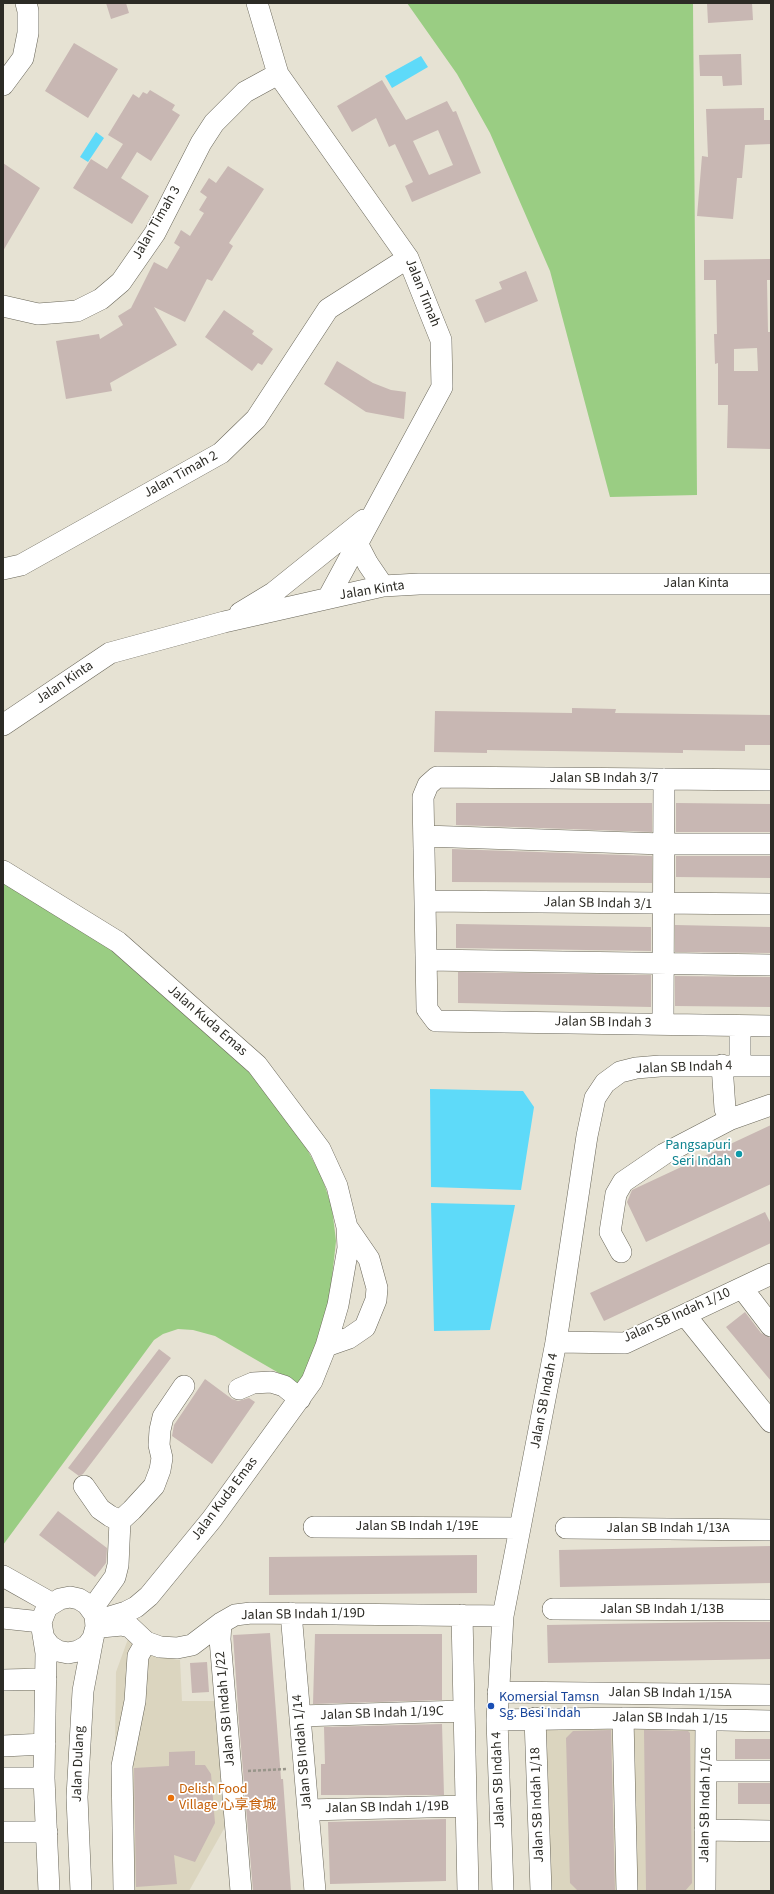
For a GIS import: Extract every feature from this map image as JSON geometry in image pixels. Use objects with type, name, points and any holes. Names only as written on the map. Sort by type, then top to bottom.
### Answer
[{"type":"street","points":[[3,85],[23,58],[28,33],[28,11],[26,3]]},
{"type":"street","name":"Jalan Timah","points":[[257,3],[278,74],[408,258],[441,340],[442,387],[372,514],[328,598]]},
{"type":"street","name":"Jalan Timah 3","points":[[3,306],[38,314],[77,311],[106,295],[121,282],[155,233],[201,142],[214,122],[246,92],[278,74]]},
{"type":"street","name":"Jalan Timah 2","points":[[3,569],[21,565],[222,453],[256,419],[328,309],[408,258]]},
{"type":"street","points":[[224,622],[273,593],[372,514]]},
{"type":"street","points":[[357,543],[368,564],[383,586]]},
{"type":"street","name":"Jalan Kinta","points":[[3,725],[110,653],[224,622],[383,586],[419,584],[771,584]]},
{"type":"street","name":"Jalan SB Indah 3/7","points":[[424,836],[423,797],[428,785],[437,777],[771,780]]},
{"type":"street","points":[[664,779],[664,1023]]},
{"type":"street","points":[[771,844],[663,844],[424,836],[426,960],[771,965]]},
{"type":"street","name":"Jalan Kuda Emas","points":[[3,871],[118,942],[257,1065],[320,1150],[337,1186],[347,1227],[348,1248],[338,1305],[326,1346],[312,1381],[212,1519],[149,1596],[126,1612],[94,1624]]},
{"type":"street","name":"Jalan SB Indah 3/1","points":[[425,901],[771,904]]},
{"type":"street","name":"Jalan SB Indah 3","points":[[426,960],[426,1008],[436,1021],[664,1023],[771,1026]]},
{"type":"street","points":[[731,1120],[725,1109],[731,1065],[740,1026]]},
{"type":"street","name":"Jalan SB Indah 4","points":[[503,1891],[497,1720],[503,1616],[556,1342],[587,1136],[595,1098],[605,1083],[620,1072],[636,1068],[660,1066],[771,1066]]},
{"type":"street","points":[[621,1252],[610,1232],[616,1194],[623,1182],[664,1154],[731,1120],[771,1105]]},
{"type":"street","name":"Jalan Kuda Emas","points":[[326,1346],[349,1338],[365,1327],[376,1300],[377,1288],[369,1258],[347,1227]]},
{"type":"street","name":"Jalan SB Indah 1/10","points":[[556,1342],[625,1342],[771,1274]]},
{"type":"street","points":[[742,1288],[771,1326]]},
{"type":"street","points":[[685,1315],[771,1422]]},
{"type":"street","points":[[239,1389],[254,1383],[270,1382],[284,1386],[300,1399]]},
{"type":"street","points":[[3,1618],[42,1630],[54,1648],[68,1653],[78,1651],[87,1646],[94,1624],[115,1577],[118,1565],[120,1520],[132,1510],[154,1486],[160,1470],[162,1458],[159,1444],[160,1430],[164,1417],[184,1386]]},
{"type":"street","points":[[84,1486],[100,1509],[120,1520]]},
{"type":"street","name":"Jalan SB Indah 1/19E","points":[[314,1527],[520,1528]]},
{"type":"street","name":"Jalan SB Indah 1/13A","points":[[566,1528],[771,1530]]},
{"type":"street","points":[[3,1576],[51,1603]]},
{"type":"street","points":[[49,1891],[44,1778],[46,1653],[42,1630],[44,1611],[51,1603],[60,1598],[70,1597],[79,1599],[94,1624]]},
{"type":"street","name":"Jalan SB Indah 1/13B","points":[[553,1610],[771,1610]]},
{"type":"street","name":"Jalan SB Indah 1/19D","points":[[94,1624],[122,1625],[130,1627],[146,1642],[160,1647],[177,1648],[192,1645],[221,1623],[235,1615],[242,1614],[291,1613],[503,1616]]},
{"type":"street","name":"Jalan SB Indah 1/14","points":[[291,1613],[315,1891]]},
{"type":"street","points":[[462,1615],[468,1891]]},
{"type":"street","name":"Jalan SB Indah 1/22","points":[[221,1623],[220,1639],[240,1891]]},
{"type":"street","name":"Jalan Dulang","points":[[81,1891],[77,1797],[82,1691],[94,1624]]},
{"type":"street","points":[[124,1891],[122,1766],[135,1700],[138,1656],[146,1642]]},
{"type":"street","points":[[3,1680],[46,1687]]},
{"type":"street","points":[[3,1694],[46,1687]]},
{"type":"street","name":"Jalan SB Indah 1/15A","points":[[498,1692],[771,1695]]},
{"type":"street","name":"Jalan SB Indah 1/19C","points":[[300,1716],[463,1711]]},
{"type":"street","name":"Jalan SB Indah 1/15","points":[[497,1720],[535,1718],[771,1720]]},
{"type":"street","name":"Jalan SB Indah 1/18","points":[[535,1718],[542,1891]]},
{"type":"street","points":[[623,1718],[627,1891]]},
{"type":"street","name":"Jalan SB Indah 1/16","points":[[705,1891],[706,1720]]},
{"type":"street","points":[[3,1746],[45,1748]]},
{"type":"street","points":[[3,1754],[45,1748]]},
{"type":"street","points":[[706,1771],[771,1771]]},
{"type":"street","points":[[3,1778],[44,1778]]},
{"type":"street","name":"Jalan SB Indah 1/19B","points":[[308,1810],[466,1806]]},
{"type":"street","points":[[705,1830],[771,1831]]},
{"type":"street","points":[[3,1832],[47,1832]]},
{"type":"path","points":[[231,1772],[304,1768]]},
{"type":"shaded area","points":[[128,1639],[152,1656],[180,1660],[182,1701],[215,1701],[225,1827],[189,1891],[113,1891],[116,1672]]},
{"type":"shaded area","points":[[544,1726],[698,1726],[698,1891],[550,1891]]},
{"type":"green space","points":[[407,3],[693,3],[697,495],[610,497],[550,271],[490,133],[457,74]]},
{"type":"green space","points":[[3,881],[122,956],[264,1086],[302,1140],[322,1177],[332,1208],[336,1241],[328,1314],[303,1387],[215,1336],[193,1330],[178,1329],[163,1334],[154,1340],[3,1545]]},
{"type":"water","points":[[421,56],[428,67],[392,88],[385,76]]},
{"type":"water","points":[[96,132],[104,138],[88,162],[80,157]]},
{"type":"water","points":[[430,1089],[523,1091],[534,1107],[521,1190],[431,1187]]},
{"type":"water","points":[[431,1203],[515,1205],[490,1330],[434,1331]]},
{"type":"building","points":[[106,3],[126,3],[129,13],[111,19]]},
{"type":"building","points":[[707,3],[752,3],[753,20],[708,23]]},
{"type":"building","points":[[74,43],[118,69],[88,118],[45,91]]},
{"type":"building","points":[[741,54],[742,85],[723,86],[722,76],[700,76],[699,55]]},
{"type":"building","points":[[382,80],[406,120],[447,101],[453,112],[456,111],[481,173],[412,202],[405,186],[413,182],[395,144],[389,147],[376,118],[352,132],[337,106]],"holes":[[[438,130],[453,165],[429,175],[413,141]]]},
{"type":"building","points":[[150,90],[175,105],[172,110],[180,115],[151,161],[137,152],[121,178],[149,196],[132,224],[73,188],[91,159],[107,169],[123,144],[108,135],[133,94],[139,98],[143,92],[147,94]]},
{"type":"building","points":[[764,108],[764,120],[771,120],[771,144],[745,145],[742,178],[737,178],[733,219],[697,216],[702,156],[708,157],[706,109]]},
{"type":"building","points":[[3,163],[40,188],[3,251]]},
{"type":"building","points":[[228,166],[264,189],[229,243],[233,246],[212,281],[207,279],[185,322],[154,307],[177,345],[110,383],[112,391],[66,399],[56,341],[99,334],[100,339],[123,325],[118,316],[131,308],[154,262],[167,269],[180,247],[174,243],[181,230],[190,236],[204,213],[199,210],[207,197],[200,192],[209,178],[216,183]]},
{"type":"building","points":[[770,259],[770,280],[767,280],[768,332],[771,332],[771,449],[727,448],[728,405],[718,405],[718,363],[715,364],[714,334],[717,334],[716,280],[704,280],[704,260]],"holes":[[[757,348],[758,371],[734,371],[734,349]]]},
{"type":"building","points":[[526,271],[538,301],[485,323],[475,300],[502,289],[499,282]]},
{"type":"building","points":[[224,310],[254,331],[252,334],[273,349],[262,365],[258,363],[252,371],[205,337]]},
{"type":"building","points":[[337,361],[373,383],[391,390],[406,392],[404,419],[366,412],[324,384]]},
{"type":"building","points":[[572,708],[616,709],[615,713],[771,715],[771,745],[745,745],[745,751],[683,750],[683,753],[487,750],[487,753],[434,752],[435,711],[572,713]]},
{"type":"building","points":[[456,803],[652,803],[652,832],[456,825]]},
{"type":"building","points":[[676,803],[771,804],[771,832],[676,832]]},
{"type":"building","points":[[452,849],[652,856],[652,883],[452,882]]},
{"type":"building","points":[[676,856],[771,856],[771,878],[676,877]]},
{"type":"building","points":[[456,924],[651,927],[651,951],[456,948]]},
{"type":"building","points":[[675,925],[771,927],[771,953],[675,952]]},
{"type":"building","points":[[458,972],[651,975],[651,1007],[458,1003]]},
{"type":"building","points":[[675,976],[771,977],[771,1007],[675,1006]]},
{"type":"building","name":"Pangsapuri Seri Indah","points":[[771,1125],[771,1184],[646,1242],[627,1202],[632,1190]]},
{"type":"building","points":[[765,1212],[771,1224],[771,1243],[604,1321],[590,1293]]},
{"type":"building","points":[[745,1312],[761,1333],[771,1338],[771,1381],[726,1327]]},
{"type":"building","points":[[159,1349],[171,1358],[83,1474],[79,1476],[68,1468]]},
{"type":"building","points":[[205,1379],[232,1399],[238,1401],[249,1398],[255,1402],[212,1464],[172,1436],[174,1425]]},
{"type":"building","points":[[58,1511],[107,1548],[106,1563],[95,1577],[39,1535]]},
{"type":"building","points":[[771,1546],[771,1583],[560,1587],[559,1550]]},
{"type":"building","points":[[477,1555],[477,1593],[269,1595],[269,1557]]},
{"type":"building","points":[[771,1622],[771,1659],[548,1663],[547,1625]]},
{"type":"building","points":[[270,1633],[291,1891],[253,1891],[239,1723],[233,1635]]},
{"type":"building","points":[[315,1634],[442,1634],[442,1700],[313,1704]]},
{"type":"building","points":[[207,1662],[209,1692],[192,1693],[190,1663]]},
{"type":"building","points":[[442,1724],[444,1795],[321,1795],[321,1764],[325,1764],[324,1727]]},
{"type":"building","points":[[611,1730],[615,1891],[578,1891],[570,1883],[566,1738],[573,1731]]},
{"type":"building","points":[[644,1730],[688,1731],[690,1733],[692,1883],[685,1891],[646,1891]]},
{"type":"building","points":[[735,1739],[771,1739],[771,1759],[735,1759]]},
{"type":"building","name":"Delish Food Village 心享食城","points":[[195,1751],[195,1765],[205,1765],[211,1774],[215,1823],[195,1862],[174,1855],[177,1884],[136,1887],[134,1768],[169,1766],[169,1752]]},
{"type":"building","points":[[738,1783],[771,1783],[771,1804],[738,1804]]},
{"type":"building","points":[[446,1819],[446,1881],[330,1884],[328,1822]]},
{"type":"place","name":"Pangsapuri Seri Indah","points":[[739,1154]]},
{"type":"place","name":"Komersial Tamsn Sg. Besi Indah","points":[[491,1706]]},
{"type":"place","name":"Delish Food Village 心享食城","points":[[171,1798]]}]
